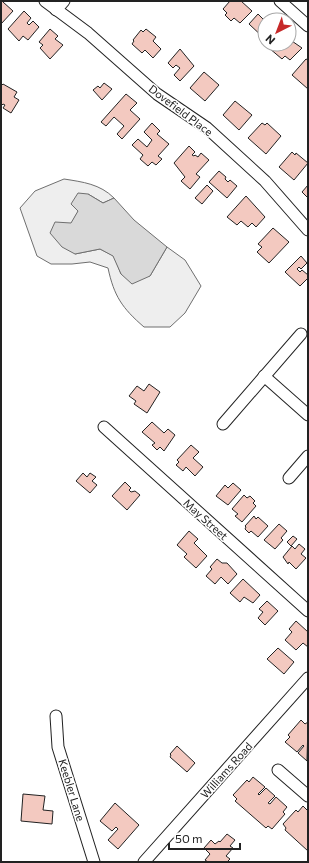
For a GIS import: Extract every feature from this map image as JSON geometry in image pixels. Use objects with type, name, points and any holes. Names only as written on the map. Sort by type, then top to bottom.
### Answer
[{"type":"street","name":"Dovefield Place","points":[[45,1],[88,33],[157,94],[207,128],[265,182],[308,230]]},
{"type":"street","points":[[56,10],[64,1]]},
{"type":"street","points":[[280,1],[308,26]]},
{"type":"street","points":[[222,424],[301,334]]},
{"type":"street","points":[[264,376],[308,415]]},
{"type":"street","name":"May Street","points":[[104,427],[308,611]]},
{"type":"street","points":[[289,478],[308,456]]},
{"type":"street","name":"Williams Road","points":[[144,862],[308,678]]},
{"type":"street","name":"Keebler Lane","points":[[56,716],[58,747],[94,862]]},
{"type":"street","points":[[278,770],[308,796]]},
{"type":"shaded area","points":[[64,179],[97,187],[109,193],[114,198],[103,203],[88,194],[71,224],[75,254],[100,249],[114,256],[121,274],[150,276],[167,247],[185,260],[201,286],[185,313],[170,327],[144,327],[136,320],[116,294],[108,268],[90,262],[51,264],[37,256],[20,208],[35,191]]},
{"type":"shaded area","points":[[78,193],[88,194],[103,203],[114,198],[134,220],[167,247],[150,276],[132,284],[121,274],[113,256],[100,249],[75,254],[62,247],[50,233],[55,222],[71,223],[78,211],[71,204]]},
{"type":"building","points":[[1,1],[5,1],[3,2],[13,11],[1,24]]},
{"type":"building","points":[[230,1],[241,1],[252,11],[240,23],[234,18],[231,21],[225,15],[227,13],[223,9]]},
{"type":"building","points":[[24,11],[31,18],[27,23],[29,25],[33,21],[39,27],[28,40],[23,36],[19,41],[8,29]]},
{"type":"building","points":[[257,15],[257,32],[249,24]]},
{"type":"building","points":[[50,29],[58,36],[55,39],[63,45],[50,59],[40,48],[43,45],[39,42]]},
{"type":"building","points":[[146,29],[156,37],[153,41],[161,49],[153,58],[145,50],[142,53],[132,44],[134,41],[133,40],[141,30],[143,32]]},
{"type":"building","points":[[297,45],[302,48],[290,60],[285,56],[282,59],[274,52],[297,52]]},
{"type":"building","points":[[180,49],[194,66],[180,81],[174,75],[180,68],[176,65],[173,68],[168,63]]},
{"type":"building","points":[[306,59],[308,60],[308,89],[292,75]]},
{"type":"building","points":[[204,72],[219,85],[205,101],[190,88]]},
{"type":"building","points":[[104,83],[112,89],[102,100],[93,90],[98,86],[100,88]]},
{"type":"building","points":[[3,84],[17,92],[14,97],[19,100],[11,113],[3,108],[5,105],[3,104],[1,106],[1,86]]},
{"type":"building","points":[[126,94],[137,103],[130,110],[140,119],[122,139],[117,134],[124,126],[114,117],[106,126],[101,122]]},
{"type":"building","points":[[235,101],[252,115],[239,130],[223,115]]},
{"type":"building","points":[[152,123],[160,131],[157,134],[169,144],[158,156],[162,159],[156,165],[152,162],[148,166],[140,159],[143,155],[132,145],[138,139],[147,147],[152,140],[144,132]]},
{"type":"building","points":[[262,123],[265,125],[267,123],[281,136],[266,154],[248,138]]},
{"type":"building","points":[[189,146],[195,152],[192,155],[198,157],[201,153],[209,160],[196,174],[200,177],[190,189],[181,181],[185,177],[174,163]]},
{"type":"building","points":[[292,152],[295,155],[296,153],[308,163],[294,180],[279,167]]},
{"type":"building","points":[[219,171],[226,177],[225,179],[228,182],[230,180],[237,186],[227,198],[209,182]]},
{"type":"building","points":[[207,185],[213,191],[202,204],[195,198]]},
{"type":"building","points":[[308,185],[308,198],[302,192]]},
{"type":"building","points":[[246,196],[265,217],[256,227],[252,223],[248,227],[241,221],[237,225],[227,217]]},
{"type":"building","points":[[273,228],[289,242],[269,263],[257,252],[262,247],[258,244]]},
{"type":"building","points":[[301,256],[307,263],[301,269],[299,267],[297,269],[300,272],[302,270],[308,275],[308,278],[300,286],[285,272]]},
{"type":"building","points":[[149,384],[160,392],[147,413],[134,404],[136,401],[129,396],[137,386],[144,391]]},
{"type":"building","points":[[152,422],[164,433],[168,429],[175,435],[164,451],[160,447],[157,450],[152,445],[155,443],[142,432]]},
{"type":"building","points":[[191,445],[199,452],[193,458],[203,467],[195,476],[186,467],[183,471],[176,465],[179,462],[177,460]]},
{"type":"building","points":[[83,473],[87,477],[90,473],[96,477],[92,481],[97,485],[90,493],[76,481]]},
{"type":"building","points":[[125,482],[131,488],[129,490],[131,492],[135,491],[140,495],[127,510],[112,496]]},
{"type":"building","points":[[233,483],[241,490],[228,505],[216,496],[225,485],[228,488]]},
{"type":"building","points":[[244,495],[247,498],[250,496],[255,501],[253,503],[256,506],[242,522],[235,516],[238,514],[232,509]]},
{"type":"building","points":[[254,516],[256,519],[258,517],[268,526],[258,537],[251,531],[249,533],[245,529],[245,526]]},
{"type":"building","points":[[279,524],[287,531],[281,538],[283,540],[275,549],[264,540]]},
{"type":"building","points":[[189,531],[198,539],[194,543],[207,556],[196,568],[184,557],[187,554],[177,545]]},
{"type":"building","points":[[293,536],[297,539],[291,546],[287,542]]},
{"type":"building","points":[[299,544],[305,549],[301,554],[306,558],[296,569],[289,562],[288,564],[283,557],[292,546],[295,549]]},
{"type":"building","points":[[217,559],[222,563],[227,563],[237,574],[228,584],[221,577],[215,584],[206,576],[212,569],[210,567]]},
{"type":"building","points":[[243,579],[260,595],[253,603],[244,597],[240,602],[230,593]]},
{"type":"building","points":[[267,601],[278,611],[265,625],[258,618],[263,612],[259,609]]},
{"type":"building","points":[[296,621],[308,632],[308,647],[303,643],[296,650],[285,640],[292,632],[289,629]]},
{"type":"building","points":[[278,648],[294,662],[284,674],[267,659]]},
{"type":"building","points":[[301,720],[305,724],[308,722],[307,761],[298,753],[304,746],[303,745],[297,752],[285,742],[290,737],[288,735]]},
{"type":"building","points":[[177,746],[195,763],[187,772],[170,757],[170,754]]},
{"type":"building","points":[[253,777],[265,787],[258,794],[259,795],[266,788],[275,796],[268,803],[270,804],[276,797],[287,807],[283,812],[285,814],[272,829],[268,826],[266,828],[235,801],[237,799],[233,795],[247,780],[249,782]]},
{"type":"building","points":[[23,794],[45,796],[43,810],[53,811],[52,824],[21,821]]},
{"type":"building","points":[[115,803],[139,825],[118,849],[108,840],[118,829],[116,827],[112,831],[100,821]]},
{"type":"building","points":[[303,806],[308,811],[308,851],[285,830],[286,828],[283,824],[296,810],[298,812]]},
{"type":"building","points":[[227,834],[235,840],[230,846],[233,848],[226,856],[230,859],[227,862],[208,862],[205,860],[210,854],[204,848],[211,840],[215,844],[219,841],[220,842]]}]
